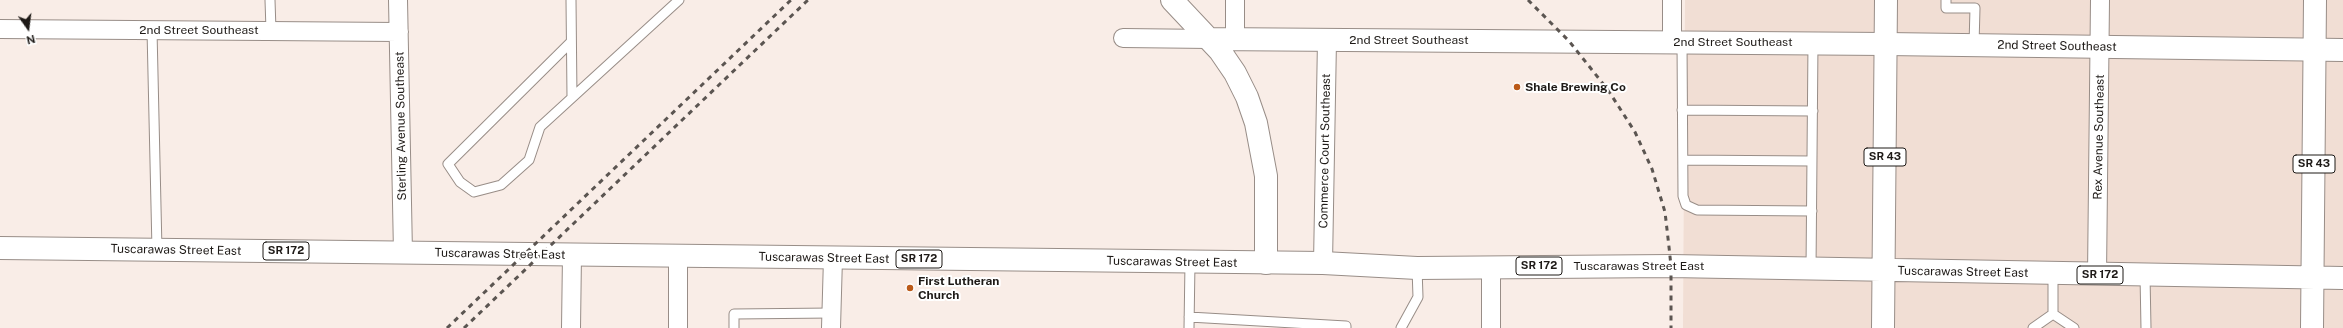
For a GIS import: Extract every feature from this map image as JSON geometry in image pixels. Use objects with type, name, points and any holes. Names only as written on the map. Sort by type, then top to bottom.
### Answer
[{"type":"main road","points":[[1172,0],[1210,39],[1236,73],[1248,97],[1256,123],[1266,176],[1266,264]]},
{"type":"main road","name":"SR 43","points":[[1883,328],[1886,0]]},
{"type":"main road","name":"SR 43","points":[[2312,328],[2314,277],[2315,0]]},
{"type":"main road","name":"2nd Street Southeast","points":[[1210,39],[1813,43],[2343,50]]},
{"type":"main road","name":"Tuscarawas Street East","points":[[0,248],[1266,264],[1323,263],[1417,268],[1491,266],[1671,266],[2097,275],[2343,278]]},
{"type":"street","name":"Sterling Avenue Southeast","points":[[398,0],[403,252]]},
{"type":"street","points":[[1235,0],[1235,39]]},
{"type":"street","points":[[1672,0],[1677,42]]},
{"type":"street","name":"Rex Avenue Southeast","points":[[2097,275],[2100,0]]},
{"type":"street","name":"2nd Street Southeast","points":[[0,29],[399,32]]},
{"type":"street","name":"2nd Street Southeast","points":[[1123,38],[1210,39]]},
{"type":"street","name":"Commerce Court Southeast","points":[[1323,263],[1327,40]]},
{"type":"street","points":[[571,328],[572,255]]},
{"type":"street","points":[[678,256],[678,328]]},
{"type":"street","points":[[832,321],[833,258]]},
{"type":"street","points":[[1491,266],[1491,328]]},
{"type":"lane","points":[[270,0],[271,30]]},
{"type":"lane","points":[[571,0],[572,98]]},
{"type":"lane","points":[[571,42],[448,164],[460,182],[474,192],[500,185],[529,160],[540,127],[679,0]]},
{"type":"lane","points":[[1946,0],[1946,8],[1975,8],[1974,45]]},
{"type":"lane","points":[[152,30],[157,250]]},
{"type":"lane","points":[[1677,42],[1682,110],[1683,196],[1686,205],[1691,209],[1812,211]]},
{"type":"lane","points":[[1811,269],[1813,43]]},
{"type":"lane","points":[[1682,110],[1813,110]]},
{"type":"lane","points":[[1683,160],[1812,161]]},
{"type":"lane","points":[[1189,328],[1190,263]]},
{"type":"lane","points":[[1401,328],[1418,297],[1417,268]]},
{"type":"lane","points":[[2053,274],[2053,314]]},
{"type":"lane","points":[[2145,275],[2146,328]]},
{"type":"lane","points":[[734,328],[734,314],[832,321]]},
{"type":"lane","points":[[2033,328],[2053,314]]},
{"type":"lane","points":[[2053,314],[2074,328]]},
{"type":"lane","points":[[1189,318],[1346,326],[1346,328]]},
{"type":"shaded area","points":[[1685,0],[2343,0],[2343,328],[1683,328]]},
{"type":"railway","points":[[447,328],[791,0]]},
{"type":"railway","points":[[464,328],[808,0]]},
{"type":"railway","points":[[1528,0],[1569,41],[1608,90],[1635,132],[1652,169],[1665,212],[1671,266],[1671,328]]},
{"type":"place","name":"Shale Brewing Co","points":[[1517,87]]},
{"type":"place","name":"First Lutheran Church","points":[[910,288]]}]
